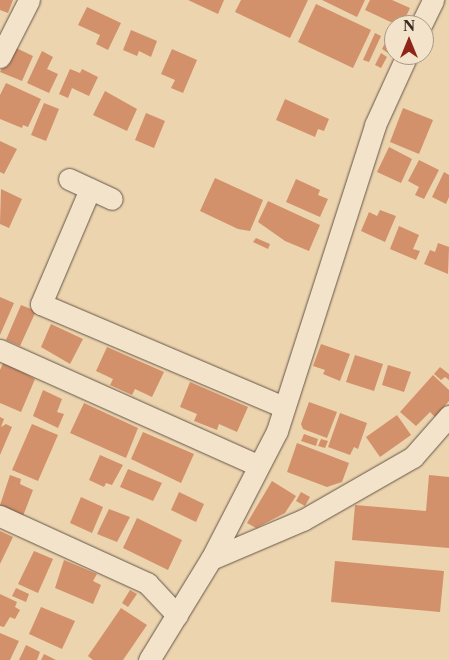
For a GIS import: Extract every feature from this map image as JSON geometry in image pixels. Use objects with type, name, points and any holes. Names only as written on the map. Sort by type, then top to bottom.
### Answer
[{"type":"street","points":[[0,57],[29,0]]},
{"type":"street","points":[[426,15],[433,0]]},
{"type":"street","points":[[149,660],[211,559],[257,465],[276,431],[375,125],[403,65]]},
{"type":"street","points":[[69,178],[112,198]]},
{"type":"street","points":[[90,189],[41,304],[284,407]]},
{"type":"street","points":[[0,350],[257,465]]},
{"type":"street","points":[[211,559],[303,520],[413,457],[449,416]]},
{"type":"street","points":[[0,516],[147,583],[177,615]]},
{"type":"building","points":[[0,0],[13,0],[8,13],[0,10]]},
{"type":"building","points":[[188,0],[224,0],[218,14]]},
{"type":"building","points":[[241,0],[308,0],[290,38],[235,12]]},
{"type":"building","points":[[322,0],[365,0],[357,17]]},
{"type":"building","points":[[370,0],[392,0],[410,8],[407,15],[384,15],[384,19],[365,10]]},
{"type":"building","points":[[316,4],[371,30],[353,68],[298,42]]},
{"type":"building","points":[[87,7],[121,23],[108,50],[96,44],[100,35],[78,25]]},
{"type":"building","points":[[131,30],[157,41],[151,57],[139,51],[137,56],[123,50]]},
{"type":"building","points":[[375,33],[381,36],[369,62],[363,60]]},
{"type":"building","points":[[14,47],[33,56],[22,81],[0,72]]},
{"type":"building","points":[[172,49],[197,60],[183,93],[171,88],[175,80],[161,74]]},
{"type":"building","points":[[42,51],[53,57],[47,69],[58,74],[49,93],[27,83]]},
{"type":"building","points":[[381,53],[384,55],[384,62],[381,68],[375,65]]},
{"type":"building","points":[[70,69],[80,73],[82,69],[98,77],[89,96],[72,88],[68,98],[59,94]]},
{"type":"building","points":[[6,83],[41,99],[28,127],[23,125],[22,128],[0,119],[0,95]]},
{"type":"building","points":[[105,91],[137,109],[127,131],[93,115]]},
{"type":"building","points":[[285,99],[329,119],[324,131],[318,129],[315,137],[276,120]]},
{"type":"building","points":[[44,103],[59,109],[46,141],[31,135]]},
{"type":"building","points":[[403,108],[433,120],[419,154],[390,142]]},
{"type":"building","points":[[146,113],[165,121],[154,148],[135,140]]},
{"type":"building","points":[[0,141],[17,149],[4,174],[0,172]]},
{"type":"building","points":[[389,147],[412,159],[401,183],[377,172]]},
{"type":"building","points":[[419,160],[439,170],[424,199],[415,195],[419,187],[408,181]]},
{"type":"building","points":[[444,172],[449,175],[449,197],[446,204],[432,197]]},
{"type":"building","points":[[215,178],[263,200],[250,231],[238,229],[200,211]]},
{"type":"building","points":[[296,179],[320,190],[318,195],[328,199],[320,217],[286,202]]},
{"type":"building","points":[[1,189],[22,199],[9,228],[0,224]]},
{"type":"building","points":[[268,201],[320,225],[309,251],[285,241],[258,222]]},
{"type":"building","points":[[380,210],[396,216],[385,242],[361,231],[369,212],[377,216]]},
{"type":"building","points":[[399,226],[419,235],[413,249],[420,251],[416,260],[390,249]]},
{"type":"building","points":[[256,238],[270,244],[268,249],[253,242]]},
{"type":"building","points":[[438,243],[449,247],[448,274],[424,264],[430,250],[435,252]]},
{"type":"building","points":[[0,297],[14,303],[0,335]]},
{"type":"building","points":[[21,305],[36,311],[20,346],[6,340]]},
{"type":"building","points":[[51,324],[83,339],[70,364],[41,347]]},
{"type":"building","points":[[321,344],[350,354],[340,381],[323,374],[325,370],[313,366]]},
{"type":"building","points":[[107,347],[164,372],[152,397],[135,389],[132,395],[110,385],[113,379],[96,371]]},
{"type":"building","points":[[355,355],[383,364],[374,391],[346,382]]},
{"type":"building","points":[[4,361],[35,379],[21,412],[0,403],[0,370]]},
{"type":"building","points":[[388,365],[411,372],[404,392],[382,385]]},
{"type":"building","points":[[440,367],[449,374],[449,380],[445,377],[441,380],[434,374]]},
{"type":"building","points":[[433,375],[449,390],[449,401],[435,417],[430,412],[416,426],[400,412]]},
{"type":"building","points":[[190,382],[248,407],[237,432],[219,424],[217,430],[194,421],[197,414],[180,407]]},
{"type":"building","points":[[43,390],[62,399],[57,412],[64,414],[58,428],[33,416]]},
{"type":"building","points":[[309,402],[337,412],[327,438],[303,429],[301,424]]},
{"type":"building","points":[[84,403],[138,428],[126,458],[70,433]]},
{"type":"building","points":[[340,413],[367,423],[358,449],[354,447],[350,455],[328,447]]},
{"type":"building","points":[[397,415],[411,435],[380,457],[366,437]]},
{"type":"building","points":[[0,417],[4,419],[1,427],[6,424],[12,427],[0,455]]},
{"type":"building","points":[[32,424],[58,435],[38,481],[12,470]]},
{"type":"building","points":[[143,432],[194,454],[181,483],[131,459]]},
{"type":"building","points":[[304,434],[318,439],[316,446],[301,441]]},
{"type":"building","points":[[321,439],[328,441],[325,448],[318,446]]},
{"type":"building","points":[[297,443],[349,463],[342,482],[327,487],[287,472]]},
{"type":"building","points":[[100,455],[123,465],[112,485],[106,483],[104,487],[89,480]]},
{"type":"building","points":[[128,469],[162,483],[153,501],[120,487]]},
{"type":"building","points":[[10,475],[21,479],[20,484],[33,490],[23,516],[0,505]]},
{"type":"building","points":[[429,475],[449,477],[449,548],[352,540],[355,505],[426,511]]},
{"type":"building","points":[[272,481],[296,496],[285,513],[256,528],[247,523]]},
{"type":"building","points":[[179,492],[204,504],[196,522],[171,510]]},
{"type":"building","points":[[301,492],[310,497],[305,506],[296,501]]},
{"type":"building","points":[[81,497],[103,507],[92,533],[70,523]]},
{"type":"building","points":[[109,509],[130,517],[117,542],[97,534]]},
{"type":"building","points":[[137,518],[182,540],[168,570],[123,548]]},
{"type":"building","points":[[0,531],[13,537],[0,564]]},
{"type":"building","points":[[34,551],[53,559],[38,593],[18,584]]},
{"type":"building","points":[[64,560],[97,574],[93,581],[101,585],[93,604],[55,588]]},
{"type":"building","points":[[335,561],[444,571],[440,612],[331,602]]},
{"type":"building","points":[[16,588],[29,594],[26,602],[12,596]]},
{"type":"building","points":[[130,590],[137,594],[128,607],[122,603]]},
{"type":"building","points":[[0,594],[17,602],[15,607],[20,610],[15,619],[10,617],[4,627],[0,626]]},
{"type":"building","points":[[41,607],[75,621],[62,649],[29,634]]},
{"type":"building","points":[[121,608],[147,625],[123,660],[93,660],[88,656]]},
{"type":"building","points":[[0,633],[19,641],[10,660],[0,660]]},
{"type":"building","points":[[26,645],[40,652],[37,660],[19,660]]},
{"type":"building","points":[[44,654],[56,660],[41,660]]}]
